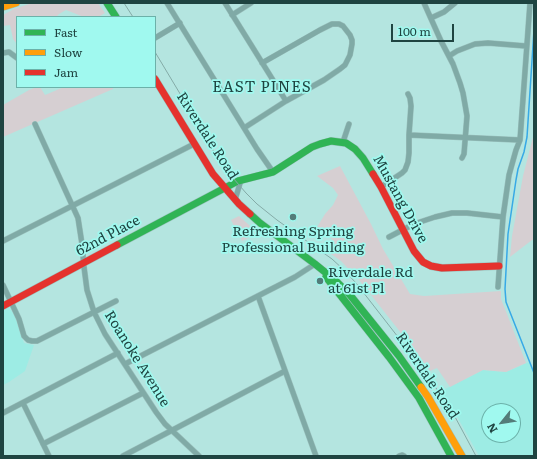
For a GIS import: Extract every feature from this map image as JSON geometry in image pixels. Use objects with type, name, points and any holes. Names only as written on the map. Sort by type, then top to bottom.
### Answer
[{"type":"main road","points":[[3,7],[16,3]]},
{"type":"main road","points":[[107,3],[115,16]]},
{"type":"main road","name":"Riverdale Road","points":[[156,81],[213,174],[235,200],[266,228],[336,280],[396,351],[428,398],[462,456]]},
{"type":"main road","points":[[225,188],[241,180],[273,172],[320,144],[331,141],[342,142]]},
{"type":"main road","name":"Mustang Drive","points":[[342,142],[354,149],[363,158],[381,187],[419,258],[431,266],[442,268],[499,266]]},
{"type":"main road","name":"62nd Place","points":[[3,306],[225,188]]},
{"type":"main road","name":"Riverdale Road","points":[[316,264],[416,394],[452,456]]},
{"type":"street","points":[[167,3],[273,172]]},
{"type":"street","points":[[225,3],[286,101]]},
{"type":"street","points":[[232,15],[251,3]]},
{"type":"street","points":[[424,3],[453,64],[460,83],[467,116],[464,154],[462,158]]},
{"type":"street","points":[[432,18],[444,12],[455,3]]},
{"type":"street","points":[[498,287],[503,217],[509,175],[520,140],[530,3]]},
{"type":"street","points":[[156,37],[180,23]]},
{"type":"street","points":[[244,128],[286,101],[336,73],[348,60],[352,44],[350,34],[343,26],[334,24],[330,25],[262,63]]},
{"type":"street","points":[[449,56],[475,44],[488,43],[526,46]]},
{"type":"street","points":[[3,53],[9,52],[16,57]]},
{"type":"street","points":[[381,187],[399,176],[405,170],[408,162],[411,106],[408,94]]},
{"type":"street","name":"Roanoke Avenue","points":[[35,124],[78,218],[87,290],[94,312],[101,326],[161,419],[199,456]]},
{"type":"street","points":[[342,142],[349,124]]},
{"type":"street","points":[[409,135],[520,140]]},
{"type":"street","points":[[3,242],[194,144]]},
{"type":"street","points":[[235,200],[241,180]]},
{"type":"street","points":[[389,237],[403,229],[425,220],[452,213],[503,217]]},
{"type":"street","points":[[125,364],[295,277],[316,264]]},
{"type":"street","points":[[3,285],[26,338],[32,341],[37,341],[116,301]]},
{"type":"street","points":[[258,296],[316,456]]},
{"type":"street","points":[[3,413],[118,353]]},
{"type":"street","points":[[123,456],[285,371]]},
{"type":"street","points":[[42,444],[143,393]]},
{"type":"street","points":[[23,403],[49,456]]},
{"type":"street","points":[[134,450],[137,456]]},
{"type":"street","points":[[399,456],[404,456]]},
{"type":"shaded area","points":[[32,3],[98,3],[105,13],[100,16],[81,16],[66,10],[57,16],[16,16],[16,43],[13,39],[10,25],[3,26],[3,15],[14,9]]},
{"type":"shaded area","points":[[41,88],[45,95],[62,88],[113,88],[3,137],[3,105],[29,90]]},
{"type":"shaded area","points":[[533,137],[534,240],[510,257],[512,236],[523,176]]},
{"type":"shaded area","points":[[340,166],[383,249],[410,294],[424,296],[501,291],[501,299],[526,363],[506,372],[483,370],[450,387],[437,368],[430,371],[360,281],[341,261],[331,254],[332,239],[316,229],[325,214],[333,205],[338,195],[333,188],[317,176]]},
{"type":"shaded area","points":[[239,216],[258,233],[255,237],[253,236],[242,241],[231,220]]},
{"type":"shaded area","points":[[9,307],[15,316],[24,343],[34,345],[25,371],[3,385],[3,310]]},
{"type":"shaded area","points":[[529,362],[534,373],[534,456],[479,456],[441,391],[483,370],[506,372]]},
{"type":"waterway","points":[[534,30],[527,137],[518,169],[508,234],[505,289],[506,302],[534,373]]},
{"type":"tram line","points":[[124,3],[132,16]]},
{"type":"tram line","points":[[156,54],[218,159],[227,171],[257,204],[332,259],[356,283],[426,373],[454,415],[476,456]]},
{"type":"traffic: fast","points":[[107,3],[115,16]]},
{"type":"traffic: fast","points":[[117,245],[238,181],[273,172],[312,147],[320,144],[331,141],[346,143],[355,149],[363,158],[373,174]]},
{"type":"traffic: fast","points":[[250,214],[336,281],[350,295],[399,356],[421,387]]},
{"type":"traffic: fast","points":[[326,277],[419,398],[451,456]]},
{"type":"traffic: slow","points":[[3,7],[16,3]]},
{"type":"traffic: slow","points":[[421,387],[462,456]]},
{"type":"traffic: jam","points":[[156,81],[213,174],[239,204],[250,214]]},
{"type":"traffic: jam","points":[[373,174],[414,251],[423,262],[431,266],[442,268],[499,266]]},
{"type":"traffic: jam","points":[[3,306],[117,245]]},
{"type":"place","name":"Refreshing Spring Professional Building","points":[[293,217]]},
{"type":"place","name":"Riverdale Rd at 61st Pl","points":[[320,281]]},
{"type":"district","name":"EAST PINES","points":[[262,88]]}]
